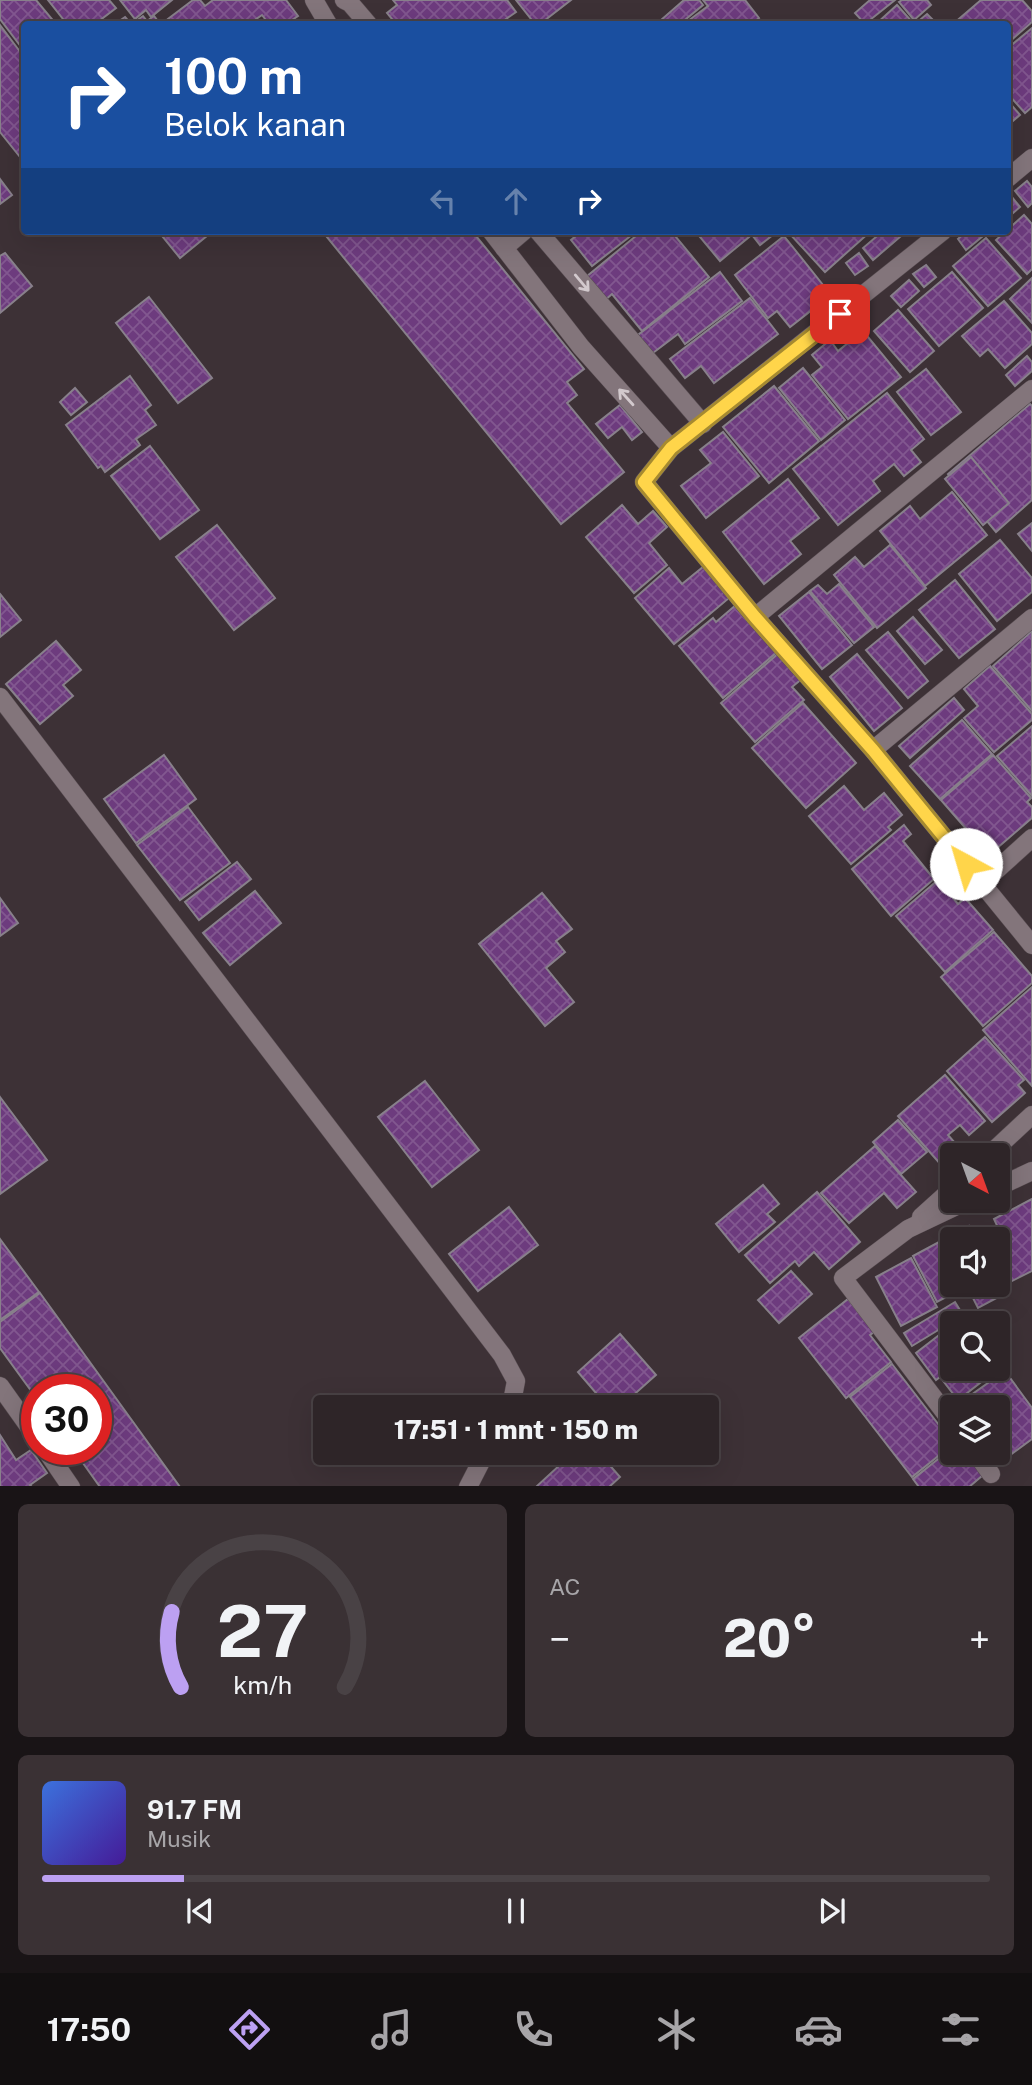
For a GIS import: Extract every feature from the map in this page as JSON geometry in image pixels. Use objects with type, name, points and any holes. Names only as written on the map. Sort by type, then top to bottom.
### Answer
[{"type":"street","points":[[314,0],[326,21]]},
{"type":"street","points":[[344,0],[365,21]]},
{"type":"street","points":[[1011,176],[1032,158]]},
{"type":"street","points":[[494,235],[581,347],[671,448]]},
{"type":"street","points":[[504,248],[519,235]]},
{"type":"street","points":[[541,235],[703,424]]},
{"type":"street","points":[[938,235],[671,448],[644,482],[755,617],[873,750],[1032,945]]},
{"type":"street","points":[[755,617],[1032,389]]},
{"type":"street","points":[[873,750],[1032,618]]},
{"type":"street","points":[[0,697],[502,1355],[516,1381],[513,1395]]},
{"type":"street","points":[[982,883],[1032,838]]},
{"type":"street","points":[[1002,1143],[1032,1115]]},
{"type":"street","points":[[1010,1181],[1032,1171]]},
{"type":"street","points":[[940,1200],[908,1229],[843,1278],[940,1406]]},
{"type":"street","points":[[908,1229],[942,1213]]},
{"type":"street","points":[[0,1386],[21,1416]]},
{"type":"street","points":[[56,1465],[71,1486]]},
{"type":"street","points":[[468,1486],[479,1465]]},
{"type":"street","points":[[984,1465],[991,1474]]},
{"type":"building","points":[[0,0],[36,0],[54,21],[21,21],[21,47],[0,19]]},
{"type":"building","points":[[48,0],[109,0],[116,8],[99,21],[65,21]]},
{"type":"building","points":[[120,0],[172,0],[151,17],[146,10],[135,19]]},
{"type":"building","points":[[193,0],[200,0],[205,6],[213,0],[286,0],[298,16],[290,21],[267,21],[262,15],[253,21],[168,19]]},
{"type":"building","points":[[393,0],[507,0],[516,12],[506,19],[508,21],[394,21],[387,13],[397,5]]},
{"type":"building","points":[[516,0],[571,0],[544,21],[533,21]]},
{"type":"building","points":[[684,0],[699,0],[703,5],[684,21],[660,21]]},
{"type":"building","points":[[703,0],[745,0],[759,18],[755,21],[688,21],[708,6]]},
{"type":"building","points":[[870,0],[895,0],[869,21],[862,21],[855,13]]},
{"type":"building","points":[[927,0],[931,5],[914,20],[899,2]]},
{"type":"building","points":[[981,0],[1022,0],[1032,11],[1032,22],[1011,40],[1011,21],[956,21]]},
{"type":"building","points":[[897,5],[911,21],[879,21]]},
{"type":"building","points":[[927,14],[934,21],[919,21]]},
{"type":"building","points":[[0,25],[21,53],[21,158],[0,132]]},
{"type":"building","points":[[1032,28],[1032,107],[1025,113],[1011,97],[1011,46]]},
{"type":"building","points":[[1011,104],[1020,115],[1011,122]]},
{"type":"building","points":[[0,179],[12,195],[0,204]]},
{"type":"building","points":[[1027,181],[1032,187],[1032,203],[1028,207],[1015,191]]},
{"type":"building","points":[[1011,196],[1020,207],[1013,213],[1011,211]]},
{"type":"building","points":[[1024,215],[1032,224],[1032,269],[1027,274],[996,240],[1002,235],[1011,235],[1011,227]]},
{"type":"building","points":[[161,235],[208,235],[180,258]]},
{"type":"building","points":[[325,235],[475,235],[584,369],[567,382],[577,395],[567,403],[624,472],[561,524]]},
{"type":"building","points":[[577,235],[632,235],[592,266],[571,240]]},
{"type":"building","points":[[637,235],[674,235],[709,277],[642,331],[612,294],[604,301],[586,277]]},
{"type":"building","points":[[698,235],[747,235],[749,237],[720,261]]},
{"type":"building","points":[[752,235],[773,235],[760,245]]},
{"type":"building","points":[[791,235],[867,235],[825,272]]},
{"type":"building","points":[[878,235],[900,237],[873,260],[863,248]]},
{"type":"building","points":[[962,235],[984,235],[966,250],[958,239]]},
{"type":"building","points":[[784,236],[831,295],[790,327],[777,311],[768,318],[735,275]]},
{"type":"building","points":[[986,238],[1021,278],[988,306],[953,266]]},
{"type":"building","points":[[5,253],[32,286],[0,313],[0,256]]},
{"type":"building","points":[[859,253],[868,266],[855,275],[846,263]]},
{"type":"building","points":[[926,265],[936,277],[924,287],[913,274]]},
{"type":"building","points":[[720,272],[742,301],[685,344],[678,334],[649,356],[634,338]]},
{"type":"building","points":[[952,272],[983,308],[939,346],[908,309]]},
{"type":"building","points":[[1032,278],[1032,323],[1010,299]]},
{"type":"building","points":[[909,280],[919,291],[901,307],[891,296]]},
{"type":"building","points":[[149,297],[212,378],[178,403],[116,323]]},
{"type":"building","points":[[750,298],[778,334],[714,383],[701,366],[685,378],[670,359]]},
{"type":"building","points":[[1004,301],[1032,333],[1032,344],[1005,368],[988,349],[980,356],[962,336]]},
{"type":"building","points":[[898,310],[934,351],[910,372],[874,331]]},
{"type":"building","points":[[863,331],[901,377],[848,419],[812,375],[822,367],[812,355],[830,340],[838,351]]},
{"type":"building","points":[[1027,356],[1032,362],[1032,371],[1015,386],[1006,375]]},
{"type":"building","points":[[803,368],[845,420],[821,440],[779,388]]},
{"type":"building","points":[[926,369],[961,412],[931,435],[897,392]]},
{"type":"building","points":[[130,376],[151,405],[145,410],[156,425],[136,439],[140,445],[105,472],[101,466],[98,468],[66,425]]},
{"type":"building","points":[[774,386],[819,441],[769,483],[723,427]]},
{"type":"building","points":[[75,388],[87,402],[71,415],[60,402]]},
{"type":"building","points":[[887,393],[924,439],[911,450],[921,462],[904,476],[894,464],[873,481],[880,491],[838,525],[793,469]]},
{"type":"building","points":[[1030,404],[1032,500],[996,532],[948,474]]},
{"type":"building","points":[[620,405],[642,432],[632,440],[622,427],[608,438],[596,424]]},
{"type":"building","points":[[723,432],[759,476],[706,518],[681,486],[711,463],[700,450]]},
{"type":"building","points":[[150,446],[199,510],[160,539],[111,476]]},
{"type":"building","points":[[971,457],[1009,503],[983,525],[945,479]]},
{"type":"building","points":[[788,479],[819,518],[790,541],[801,554],[764,584],[723,532]]},
{"type":"building","points":[[952,492],[987,535],[925,586],[880,531],[910,506],[920,519]]},
{"type":"building","points":[[622,505],[638,524],[653,511],[667,527],[649,543],[667,565],[634,593],[586,537]]},
{"type":"building","points":[[1032,523],[1032,551],[1018,534]]},
{"type":"building","points":[[217,525],[275,598],[234,630],[176,557]]},
{"type":"building","points":[[1000,540],[1032,578],[1032,592],[997,621],[959,574]]},
{"type":"building","points":[[890,545],[926,588],[877,628],[834,575],[855,557],[864,567]]},
{"type":"building","points":[[703,567],[729,598],[674,644],[635,598],[669,568],[682,584]]},
{"type":"building","points":[[955,580],[995,629],[959,658],[919,610]]},
{"type":"building","points":[[839,584],[874,627],[854,643],[810,591],[818,585],[827,594]]},
{"type":"building","points":[[809,592],[852,645],[822,669],[779,616]]},
{"type":"building","points":[[0,594],[21,620],[0,637]]},
{"type":"building","points":[[736,605],[776,653],[723,698],[679,646],[713,618],[716,622]]},
{"type":"building","points":[[913,617],[942,650],[925,664],[897,631]]},
{"type":"building","points":[[1032,631],[1032,711],[993,666]]},
{"type":"building","points":[[888,632],[928,681],[908,698],[866,650]]},
{"type":"building","points":[[56,641],[81,670],[63,685],[73,696],[40,724],[6,684]]},
{"type":"building","points":[[780,652],[803,678],[792,687],[804,700],[755,742],[721,703]]},
{"type":"building","points":[[857,654],[902,708],[874,731],[830,677]]},
{"type":"building","points":[[990,666],[1032,714],[1032,720],[994,752],[964,718],[978,706],[964,689]]},
{"type":"building","points":[[954,698],[964,710],[910,758],[899,746]]},
{"type":"building","points":[[803,703],[856,763],[806,808],[752,748]]},
{"type":"building","points":[[962,720],[992,754],[940,799],[910,766]]},
{"type":"building","points":[[1032,726],[1032,796],[997,756]]},
{"type":"building","points":[[164,755],[196,799],[136,843],[104,799]]},
{"type":"building","points":[[993,755],[1031,798],[1027,802],[1032,807],[1032,818],[989,855],[941,800]]},
{"type":"building","points":[[844,786],[864,810],[884,793],[902,815],[888,827],[891,830],[851,864],[809,816]]},
{"type":"building","points":[[188,807],[230,863],[180,900],[137,845]]},
{"type":"building","points":[[904,825],[911,834],[903,841],[934,879],[891,916],[852,869]]},
{"type":"building","points":[[237,862],[251,879],[199,920],[185,902]]},
{"type":"building","points":[[938,880],[958,904],[965,898],[993,930],[945,972],[896,916]]},
{"type":"building","points":[[255,891],[281,923],[230,965],[203,933]]},
{"type":"building","points":[[542,893],[572,929],[556,941],[565,952],[546,968],[574,1002],[545,1026],[479,944]]},
{"type":"building","points":[[0,898],[18,923],[0,936]]},
{"type":"building","points":[[994,932],[1032,976],[1032,983],[983,1026],[941,977]]},
{"type":"building","points":[[1032,987],[1032,1086],[983,1030]]},
{"type":"building","points":[[985,1037],[1024,1080],[1018,1085],[1025,1093],[992,1122],[947,1071]]},
{"type":"building","points":[[945,1075],[985,1121],[969,1135],[960,1125],[948,1135],[955,1143],[940,1143],[940,1164],[898,1116]]},
{"type":"building","points":[[425,1081],[479,1150],[432,1187],[378,1117]]},
{"type":"building","points":[[0,1097],[47,1160],[0,1194]]},
{"type":"building","points":[[898,1120],[927,1152],[901,1174],[873,1142]]},
{"type":"building","points":[[875,1146],[916,1192],[897,1208],[884,1193],[849,1223],[821,1193]]},
{"type":"building","points":[[763,1185],[779,1204],[767,1214],[775,1222],[739,1252],[716,1224]]},
{"type":"building","points":[[817,1192],[860,1242],[829,1269],[814,1252],[799,1266],[795,1261],[770,1283],[745,1255]]},
{"type":"building","points":[[1032,1199],[1032,1271],[1010,1282],[1010,1227],[998,1227],[994,1219],[1010,1213]]},
{"type":"building","points":[[509,1207],[538,1245],[478,1291],[449,1254]]},
{"type":"building","points":[[0,1239],[39,1292],[0,1320]]},
{"type":"building","points":[[940,1242],[940,1297],[946,1297],[937,1302],[913,1256]]},
{"type":"building","points":[[911,1258],[937,1307],[901,1326],[876,1277]]},
{"type":"building","points":[[791,1271],[812,1294],[779,1323],[758,1300]]},
{"type":"building","points":[[40,1293],[98,1374],[21,1374],[21,1377],[0,1348],[0,1322]]},
{"type":"building","points":[[972,1297],[998,1297],[978,1308]]},
{"type":"building","points":[[848,1299],[874,1332],[870,1335],[891,1362],[846,1398],[799,1338]]},
{"type":"building","points":[[955,1302],[961,1311],[940,1311]]},
{"type":"building","points":[[940,1311],[940,1329],[912,1346],[904,1333]]},
{"type":"building","points":[[620,1334],[656,1375],[634,1395],[598,1395],[578,1372]]},
{"type":"building","points":[[940,1334],[940,1377],[936,1380],[916,1353]]},
{"type":"building","points":[[892,1364],[940,1426],[940,1455],[912,1477],[850,1397]]},
{"type":"building","points":[[1010,1378],[1032,1408],[1032,1439],[1010,1455],[1010,1395],[971,1395],[991,1381],[1010,1381]]},
{"type":"building","points":[[943,1381],[982,1381],[964,1395],[954,1395]]},
{"type":"building","points":[[112,1393],[179,1486],[99,1486],[84,1465],[112,1465]]},
{"type":"building","points":[[0,1435],[16,1460],[21,1457],[21,1465],[41,1465],[47,1473],[31,1486],[0,1486]]},
{"type":"building","points":[[940,1458],[940,1465],[976,1465],[983,1475],[970,1486],[918,1486],[913,1479]]},
{"type":"building","points":[[560,1465],[609,1465],[620,1477],[610,1486],[537,1486]]},
{"type":"route","points":[[840,314],[671,448],[644,482],[755,617],[873,750],[966,864]]}]
